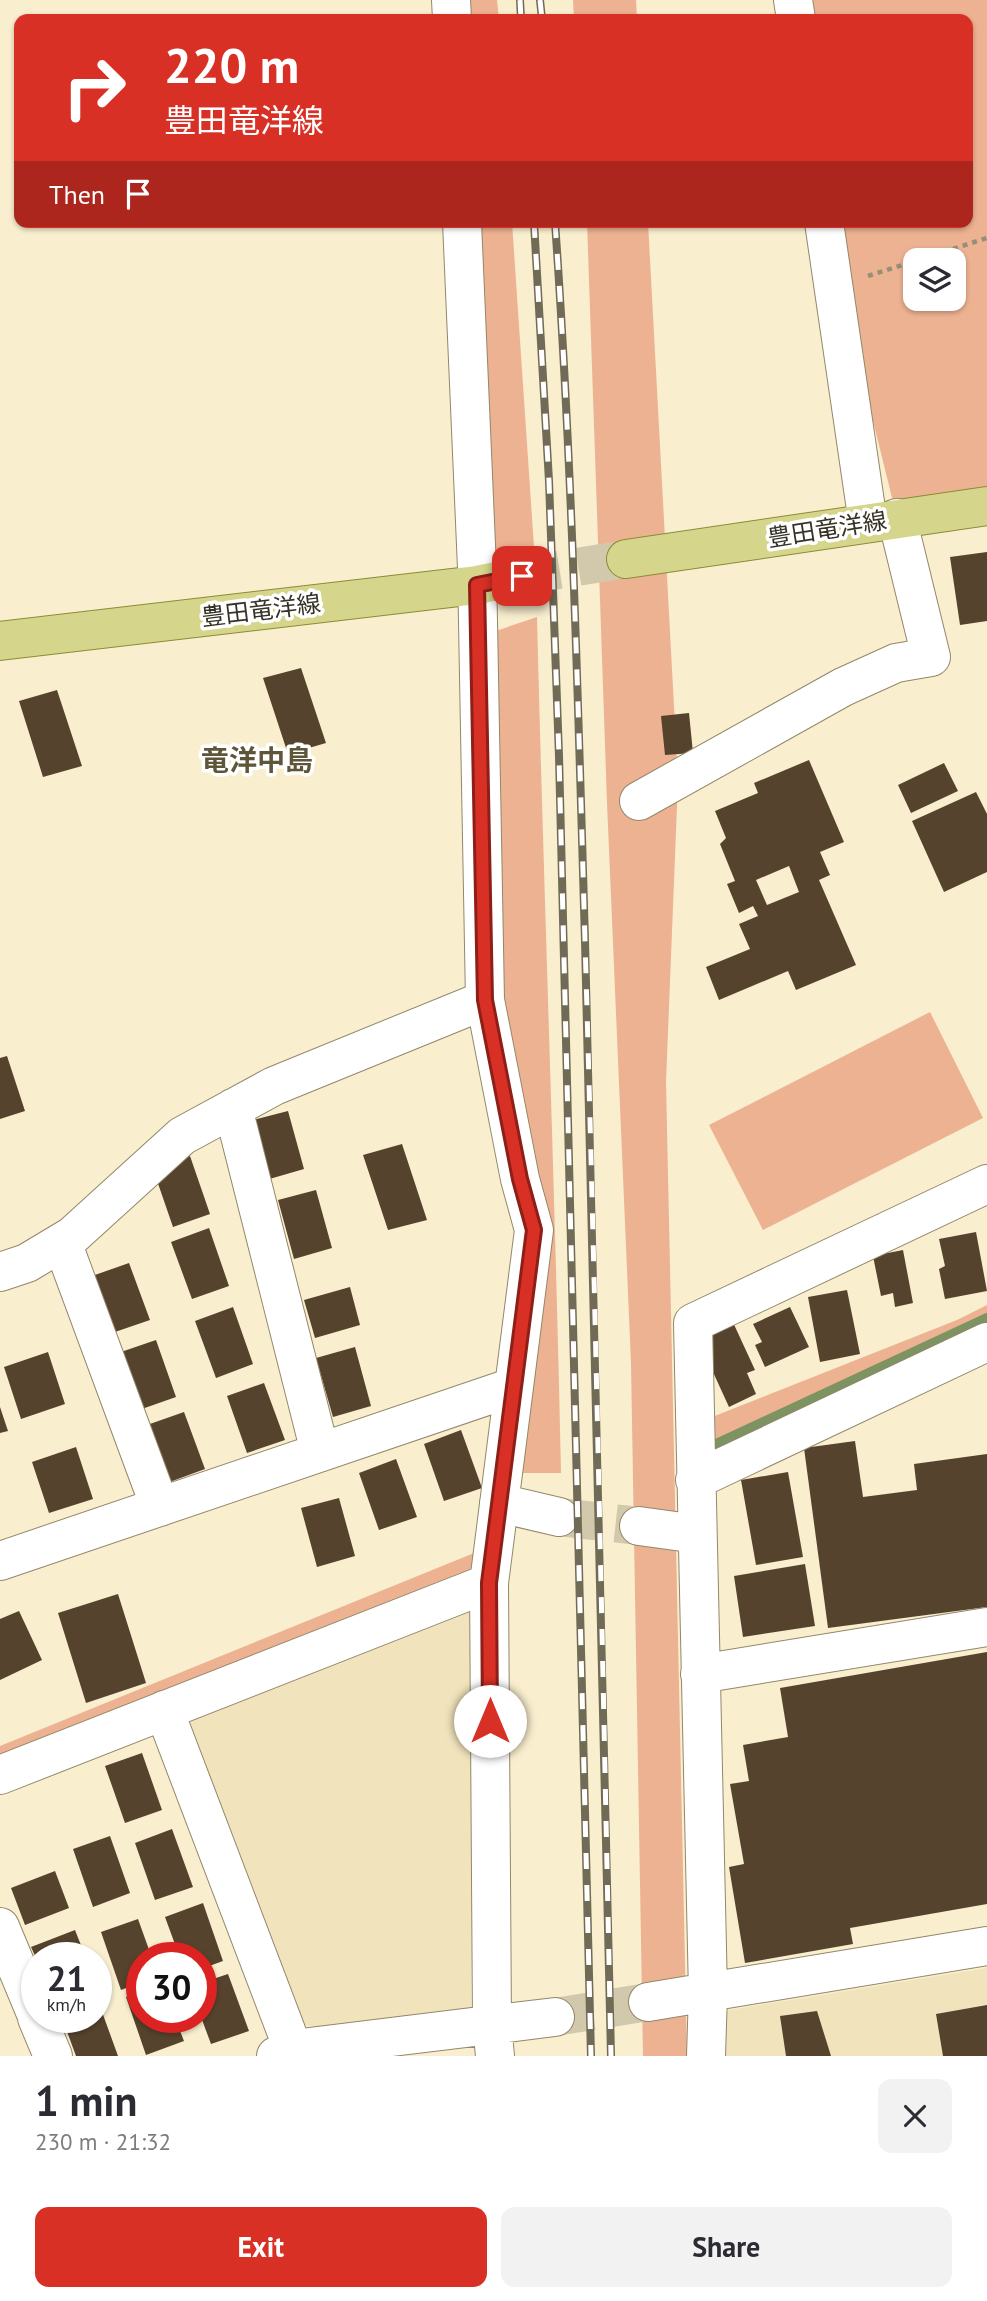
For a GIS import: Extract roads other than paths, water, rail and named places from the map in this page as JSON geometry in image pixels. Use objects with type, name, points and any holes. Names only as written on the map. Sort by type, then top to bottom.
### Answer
[{"type":"main road","name":"豊田竜洋線","points":[[626,559],[987,506]]},
{"type":"main road","name":"豊田竜洋線","points":[[0,641],[477,585],[522,576]]},
{"type":"street","points":[[462,228],[477,585],[485,1000],[520,1179],[534,1230],[489,1583],[494,2040]]},
{"type":"street","points":[[639,800],[843,687],[896,663],[931,657],[882,520],[834,286],[825,228]]},
{"type":"street","points":[[0,1272],[27,1263],[72,1236],[182,1136],[274,1086],[485,1000]]},
{"type":"street","points":[[233,1108],[320,1452]]},
{"type":"street","points":[[706,2056],[708,1993],[693,1323],[987,1184]]},
{"type":"street","points":[[62,1242],[160,1507]]},
{"type":"street","points":[[695,1480],[987,1342]]},
{"type":"street","points":[[0,1561],[513,1387]]},
{"type":"street","points":[[499,1503],[558,1517]]},
{"type":"street","points":[[639,1526],[697,1534]]},
{"type":"street","points":[[0,1774],[489,1583]]},
{"type":"street","points":[[700,1674],[987,1627]]},
{"type":"street","points":[[164,1710],[284,2053],[494,2040],[555,2017]]},
{"type":"street","points":[[0,1927],[21,1978]]},
{"type":"street","points":[[648,2002],[987,1946]]},
{"type":"street","points":[[44,2033],[53,2056]]},
{"type":"waterway","points":[[705,1454],[714,1445],[987,1318]]},
{"type":"tunnel","points":[[522,576],[626,559]]},
{"type":"tunnel","points":[[559,1517],[639,1526]]},
{"type":"tunnel","points":[[555,2017],[648,2002]]},
{"type":"railway","points":[[520,0],[521,14]]},
{"type":"railway","points":[[540,0],[541,14]]},
{"type":"railway","points":[[534,228],[549,481],[559,756],[591,2056]]},
{"type":"railway","points":[[555,228],[570,492],[580,761],[611,2056]]},
{"type":"district","name":"竜洋中島","points":[[257,759]]}]
